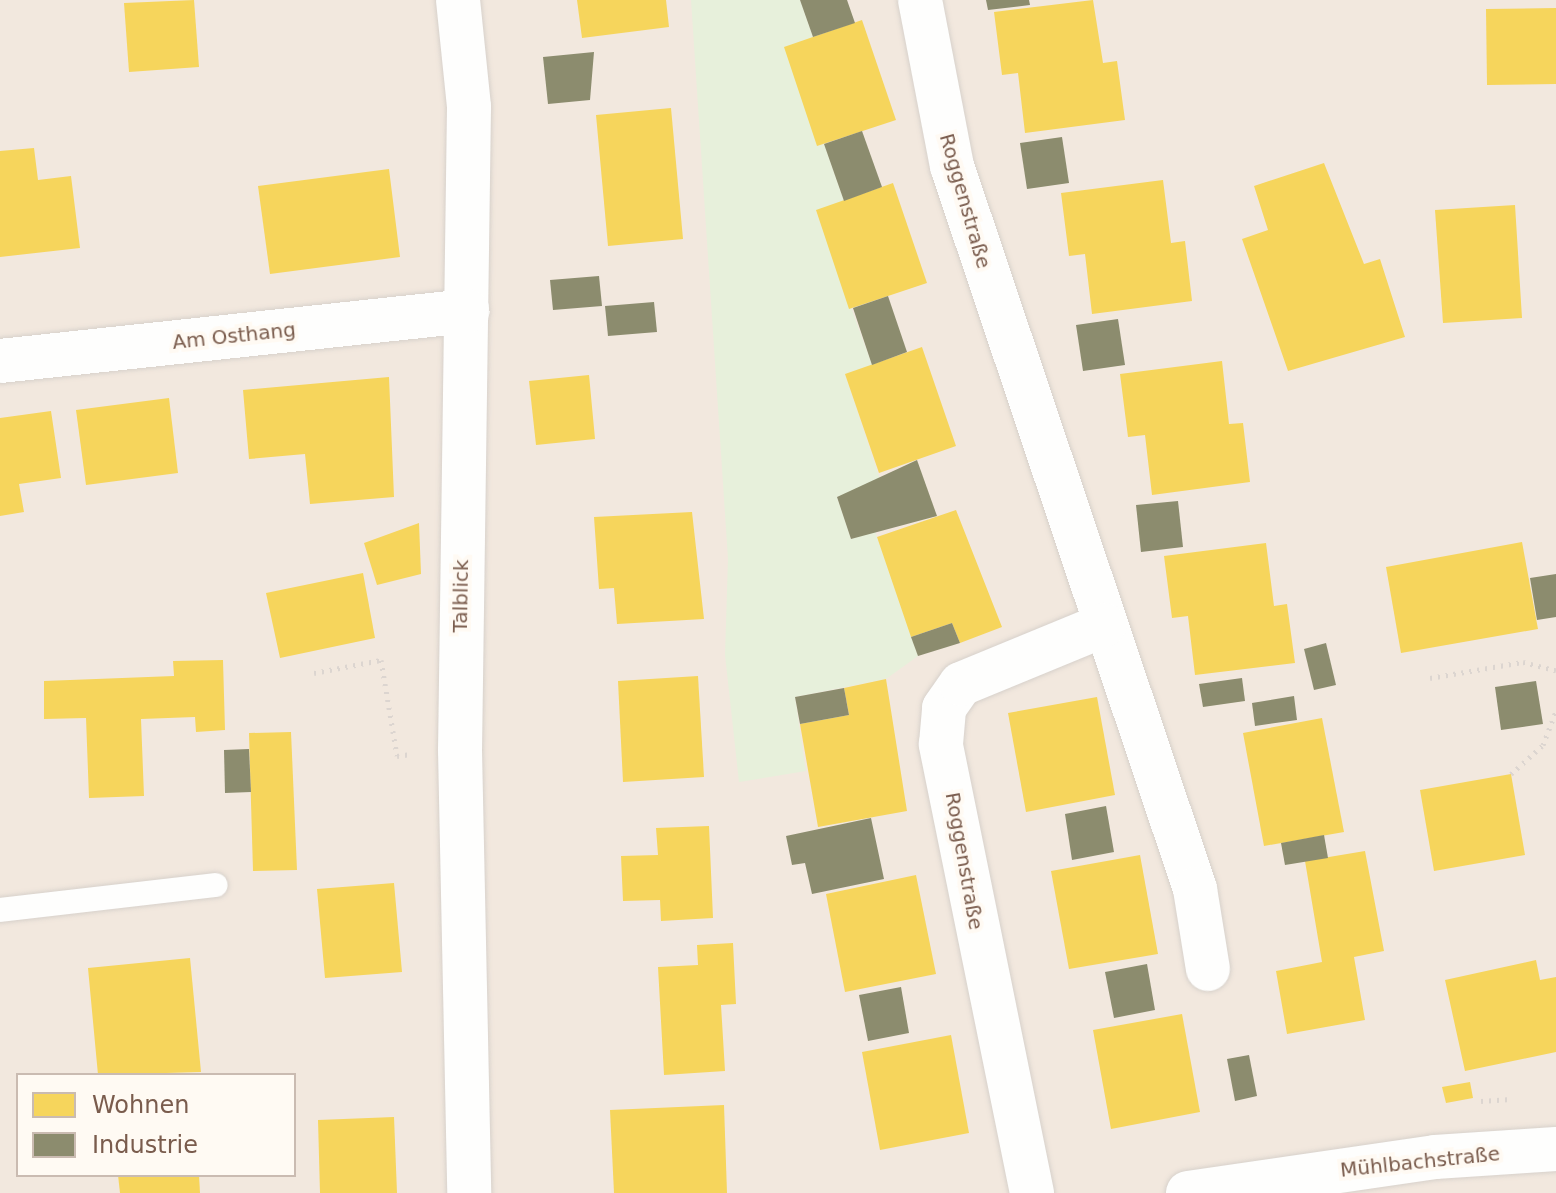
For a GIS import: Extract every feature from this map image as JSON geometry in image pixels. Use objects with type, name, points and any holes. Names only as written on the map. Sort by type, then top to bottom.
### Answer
[{"type":"street","name":"Talblick","points":[[458,0],[469,107],[460,750],[469,1193]]},
{"type":"street","name":"Roggenstraße","points":[[920,0],[952,166],[1195,889],[1208,969]]},
{"type":"street","name":"Am Osthang","points":[[0,361],[467,311]]},
{"type":"street","name":"Roggenstraße","points":[[1032,1193],[941,744],[944,708],[961,684],[1104,625]]},
{"type":"street","name":"Mühlbachstraße","points":[[1188,1193],[1435,1157],[1556,1149]]},
{"type":"lane","points":[[0,910],[216,885]]},
{"type":"path","points":[[314,673],[381,660],[397,756],[460,750]]},
{"type":"path","points":[[1430,678],[1523,662],[1556,670]]},
{"type":"path","points":[[1511,774],[1543,745],[1556,711]]},
{"type":"shaded area","points":[[0,0],[1556,0],[1556,1193],[0,1193]]},
{"type":"green space","points":[[691,0],[800,0],[813,37],[817,146],[824,144],[844,201],[816,211],[872,365],[845,374],[881,482],[837,497],[851,539],[875,531],[918,656],[886,679],[795,697],[806,771],[739,782],[725,655],[728,559]]},
{"type":"building: Wohnen","points":[[194,0],[199,67],[129,72],[124,3]]},
{"type":"building: Wohnen","points":[[577,0],[666,0],[669,27],[582,38]]},
{"type":"building: Wohnen","points":[[1093,0],[1103,63],[1117,61],[1125,120],[1025,133],[1018,73],[1002,75],[994,12]]},
{"type":"building: Wohnen","points":[[1556,8],[1556,84],[1487,85],[1486,9]]},
{"type":"building: Wohnen","points":[[862,20],[896,120],[817,146],[784,47]]},
{"type":"building: Wohnen","points":[[671,108],[683,239],[608,246],[596,115]]},
{"type":"building: Wohnen","points":[[34,148],[38,180],[71,176],[80,248],[0,257],[0,151]]},
{"type":"building: Wohnen","points":[[1324,163],[1364,264],[1380,259],[1405,337],[1288,371],[1242,239],[1268,230],[1254,186]]},
{"type":"building: Wohnen","points":[[389,169],[400,257],[270,274],[258,186]]},
{"type":"building: Wohnen","points":[[1163,180],[1171,243],[1185,241],[1192,301],[1092,314],[1085,254],[1069,256],[1061,193]]},
{"type":"building: Wohnen","points":[[893,183],[927,283],[849,309],[816,210]]},
{"type":"building: Wohnen","points":[[1515,205],[1522,318],[1443,323],[1435,210]]},
{"type":"building: Wohnen","points":[[922,347],[956,446],[879,473],[845,374]]},
{"type":"building: Wohnen","points":[[1222,361],[1229,424],[1243,423],[1250,482],[1152,495],[1145,435],[1128,437],[1120,374]]},
{"type":"building: Wohnen","points":[[589,375],[595,439],[536,445],[529,381]]},
{"type":"building: Wohnen","points":[[389,377],[394,497],[310,504],[305,454],[249,459],[243,390]]},
{"type":"building: Wohnen","points":[[169,398],[178,473],[86,485],[76,410]]},
{"type":"building: Wohnen","points":[[51,411],[61,478],[19,484],[24,512],[0,516],[0,418]]},
{"type":"building: Wohnen","points":[[956,510],[1002,627],[960,643],[952,623],[911,637],[877,537]]},
{"type":"building: Wohnen","points":[[692,512],[704,619],[617,624],[614,588],[599,589],[594,517]]},
{"type":"building: Wohnen","points":[[419,523],[421,574],[377,585],[364,543]]},
{"type":"building: Wohnen","points":[[1522,542],[1538,629],[1401,653],[1386,567]]},
{"type":"building: Wohnen","points":[[1266,543],[1274,606],[1287,604],[1295,663],[1195,675],[1188,616],[1172,618],[1164,556]]},
{"type":"building: Wohnen","points":[[363,573],[375,638],[280,658],[266,593]]},
{"type":"building: Wohnen","points":[[223,660],[225,730],[196,732],[195,717],[141,719],[144,796],[89,798],[86,718],[44,719],[44,681],[174,676],[173,661]]},
{"type":"building: Wohnen","points":[[698,676],[704,777],[623,782],[618,681]]},
{"type":"building: Wohnen","points":[[886,679],[907,811],[818,827],[800,724],[849,715],[844,688]]},
{"type":"building: Wohnen","points":[[1097,697],[1115,795],[1026,812],[1008,713]]},
{"type":"building: Wohnen","points":[[1322,718],[1344,832],[1264,846],[1243,733]]},
{"type":"building: Wohnen","points":[[291,732],[297,870],[253,871],[249,733]]},
{"type":"building: Wohnen","points":[[1511,774],[1525,855],[1434,871],[1420,790]]},
{"type":"building: Wohnen","points":[[709,826],[713,918],[661,921],[660,900],[623,901],[621,856],[658,855],[656,828]]},
{"type":"building: Wohnen","points":[[1365,851],[1384,951],[1354,957],[1365,1020],[1287,1034],[1276,971],[1322,962],[1305,861]]},
{"type":"building: Wohnen","points":[[1140,855],[1158,954],[1069,969],[1051,871]]},
{"type":"building: Wohnen","points":[[916,875],[936,974],[845,992],[826,894]]},
{"type":"building: Wohnen","points":[[394,883],[402,972],[325,978],[317,889]]},
{"type":"building: Wohnen","points":[[733,943],[736,1004],[721,1005],[725,1071],[664,1075],[658,967],[698,965],[697,945]]},
{"type":"building: Wohnen","points":[[190,958],[201,1072],[98,1073],[88,968]]},
{"type":"building: Wohnen","points":[[1536,960],[1540,980],[1556,977],[1556,1052],[1465,1071],[1445,980]]},
{"type":"building: Wohnen","points":[[1182,1014],[1200,1112],[1111,1129],[1093,1030]]},
{"type":"building: Wohnen","points":[[951,1035],[969,1133],[880,1150],[862,1052]]},
{"type":"building: Wohnen","points":[[1470,1082],[1473,1098],[1446,1103],[1442,1087]]},
{"type":"building: Wohnen","points":[[724,1105],[727,1193],[614,1193],[610,1110]]},
{"type":"building: Wohnen","points":[[394,1117],[397,1193],[320,1193],[318,1120]]},
{"type":"building: Wohnen","points":[[118,1177],[199,1177],[200,1193],[120,1193]]},
{"type":"building: Industrie","points":[[800,0],[847,0],[855,23],[813,37]]},
{"type":"building: Industrie","points":[[986,0],[1029,0],[1030,5],[988,10]]},
{"type":"building: Industrie","points":[[594,52],[590,100],[548,104],[543,57]]},
{"type":"building: Industrie","points":[[862,131],[882,187],[844,201],[824,144]]},
{"type":"building: Industrie","points":[[1062,137],[1069,183],[1027,189],[1020,143]]},
{"type":"building: Industrie","points":[[599,276],[602,306],[553,310],[550,280]]},
{"type":"building: Industrie","points":[[888,296],[907,352],[872,365],[853,308]]},
{"type":"building: Industrie","points":[[654,302],[657,332],[608,336],[605,306]]},
{"type":"building: Industrie","points":[[1118,319],[1125,365],[1083,371],[1076,325]]},
{"type":"building: Industrie","points":[[917,460],[937,516],[851,539],[837,497]]},
{"type":"building: Industrie","points":[[1178,501],[1183,547],[1141,552],[1136,505]]},
{"type":"building: Industrie","points":[[1556,574],[1556,617],[1537,620],[1530,578]]},
{"type":"building: Industrie","points":[[952,623],[960,643],[918,656],[911,637]]},
{"type":"building: Industrie","points":[[1326,643],[1336,685],[1314,690],[1304,649]]},
{"type":"building: Industrie","points":[[1242,678],[1245,701],[1203,707],[1199,684]]},
{"type":"building: Industrie","points":[[1536,681],[1543,724],[1501,730],[1495,687]]},
{"type":"building: Industrie","points":[[844,688],[849,715],[800,724],[795,697]]},
{"type":"building: Industrie","points":[[1294,696],[1297,720],[1255,726],[1252,703]]},
{"type":"building: Industrie","points":[[249,749],[251,792],[225,793],[224,750]]},
{"type":"building: Industrie","points":[[1106,806],[1114,852],[1072,860],[1065,814]]},
{"type":"building: Industrie","points":[[871,818],[884,879],[812,894],[805,863],[792,865],[786,836]]},
{"type":"building: Industrie","points":[[1324,835],[1328,858],[1285,865],[1281,843]]},
{"type":"building: Industrie","points":[[1147,964],[1155,1010],[1114,1018],[1105,972]]},
{"type":"building: Industrie","points":[[901,987],[909,1033],[868,1041],[859,995]]},
{"type":"building: Industrie","points":[[1249,1055],[1257,1096],[1235,1101],[1227,1059]]}]
